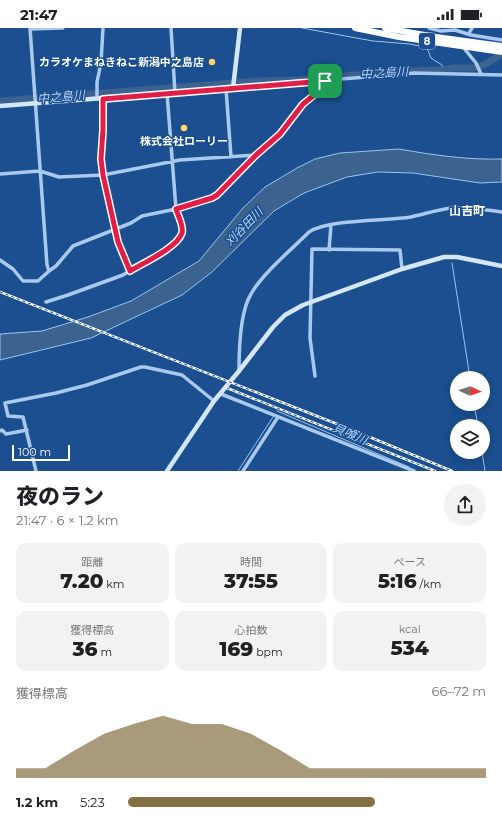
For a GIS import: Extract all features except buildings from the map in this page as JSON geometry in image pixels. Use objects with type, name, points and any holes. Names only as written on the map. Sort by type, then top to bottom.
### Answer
[{"type":"highway","name":"8","points":[[355,28],[500,52]]},
{"type":"highway","name":"8","points":[[388,28],[436,37],[500,52]]},
{"type":"street","points":[[49,270],[47,265],[30,29],[63,28]]},
{"type":"street","points":[[103,28],[101,64],[97,82],[103,130],[101,159],[103,175],[118,242],[130,271]]},
{"type":"street","points":[[171,28],[175,93]]},
{"type":"street","points":[[234,88],[240,28]]},
{"type":"street","points":[[429,28],[441,31],[444,29],[455,30],[471,35],[502,40]]},
{"type":"street","points":[[469,34],[472,28]]},
{"type":"street","points":[[466,47],[481,74]]},
{"type":"street","points":[[0,106],[35,100],[100,99],[414,74],[502,75]]},
{"type":"street","points":[[0,260],[13,269],[23,281],[38,281],[49,270],[56,266],[72,246],[131,223],[147,214],[176,209],[212,198],[217,195],[256,155],[280,134],[303,104],[324,87],[325,81]]},
{"type":"street","points":[[226,89],[232,156]]},
{"type":"street","points":[[46,302],[86,289],[130,271],[169,248],[177,241],[182,232],[182,228],[176,209],[167,93]]},
{"type":"street","points":[[0,174],[40,171],[59,177],[103,175],[180,160],[256,155]]},
{"type":"street","points":[[239,371],[242,322],[251,294],[269,272],[316,228],[331,225],[411,217],[452,208],[471,208],[502,212]]},
{"type":"street","points":[[329,250],[331,225]]},
{"type":"street","points":[[315,376],[310,338],[312,250],[400,250],[402,269]]},
{"type":"street","points":[[169,470],[214,401],[279,320],[292,310],[310,302],[402,269],[444,257],[502,266]]},
{"type":"street","points":[[36,471],[23,417],[8,416],[4,403],[56,393],[87,385],[141,367],[182,375],[214,401]]},
{"type":"street","points":[[221,394],[414,471]]},
{"type":"street","points":[[243,471],[278,418]]},
{"type":"street","points":[[0,431],[2,430],[6,434],[27,430]]},
{"type":"water","name":"刈谷田川","points":[[399,149],[450,157],[502,159],[502,182],[480,183],[413,173],[378,172],[347,177],[304,193],[274,211],[212,272],[182,295],[91,338],[0,360],[0,334],[42,331],[88,317],[131,301],[199,261],[243,208],[265,187],[297,168],[315,159],[340,153]]},
{"type":"waterway","points":[[302,28],[373,41],[410,44],[427,48],[431,58],[442,65],[443,70]]},
{"type":"waterway","name":"中之島川","points":[[0,101],[259,81],[298,80],[403,71],[474,68],[484,65],[502,54]]},
{"type":"waterway","points":[[452,263],[469,371]]},
{"type":"waterway","name":"貝喰川","points":[[277,411],[409,467]]},
{"type":"waterway","points":[[475,411],[477,419]]},
{"type":"waterway","name":"貝喰川","points":[[238,471],[273,417]]},
{"type":"waterway","points":[[483,459],[485,471]]},
{"type":"railway","points":[[0,292],[355,431],[452,471]]},
{"type":"railway","points":[[227,388],[435,471]]},
{"type":"place","name":"カラオケまねきねこ新潟中之島店","points":[[212,62]]},
{"type":"place","name":"株式会社ローリー","points":[[184,128]]},
{"type":"district","name":"山吉町","points":[[467,211]]},
{"type":"route","points":[[325,81],[324,87],[303,104],[280,134],[256,155],[217,195],[212,198],[176,209],[182,228],[182,232],[177,241],[169,248],[130,271],[118,242],[103,175],[101,159],[103,99],[325,81]]}]
